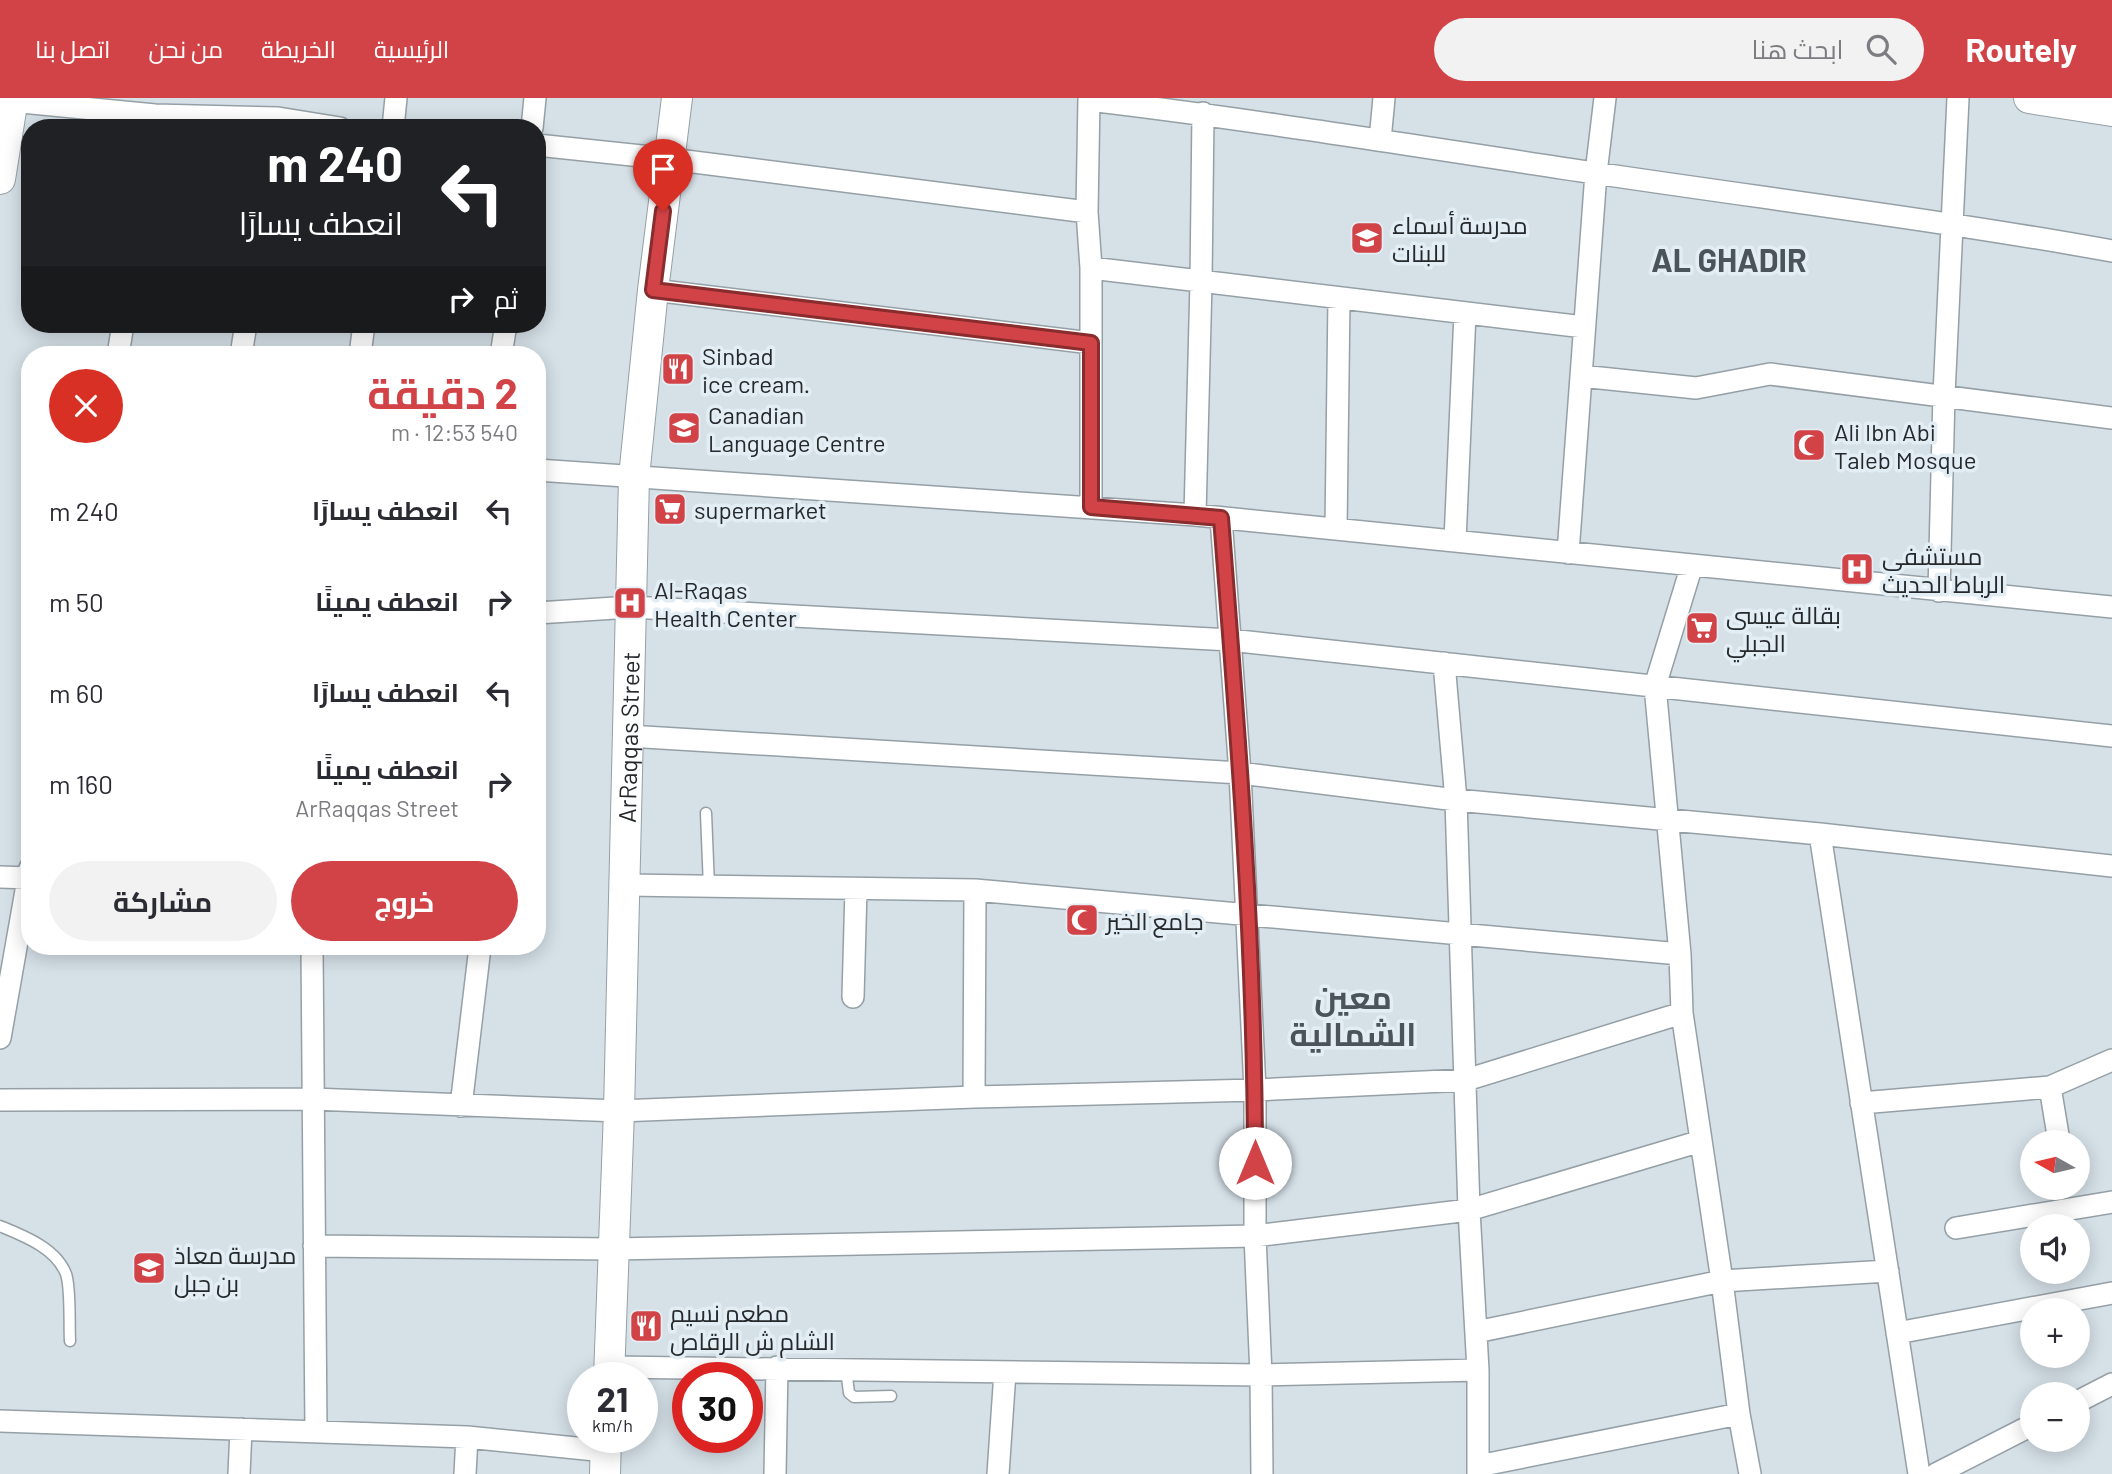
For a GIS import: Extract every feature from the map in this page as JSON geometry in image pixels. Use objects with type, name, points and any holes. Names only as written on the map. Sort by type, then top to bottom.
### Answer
[{"type":"street","points":[[394,119],[396,98]]},
{"type":"street","points":[[533,119],[536,98]]},
{"type":"street","name":"ArRaqqas Street","points":[[610,1362],[634,477],[653,290],[677,98]]},
{"type":"street","points":[[1380,140],[1384,98]]},
{"type":"street","points":[[1568,552],[1596,173],[1605,98]]},
{"type":"street","points":[[1939,591],[1944,395],[1958,98]]},
{"type":"street","points":[[2029,98],[2112,111]]},
{"type":"street","points":[[1091,507],[1091,268],[1087,212],[1089,99],[1203,113],[2112,251]]},
{"type":"street","points":[[0,179],[8,100],[223,119]]},
{"type":"street","points":[[1195,515],[1203,113]]},
{"type":"street","points":[[546,146],[1087,212]]},
{"type":"street","points":[[1091,268],[1584,327]]},
{"type":"street","points":[[653,290],[1091,343]]},
{"type":"street","points":[[1336,529],[1339,298]]},
{"type":"street","points":[[1455,541],[1465,313]]},
{"type":"street","points":[[1581,376],[1696,388],[1770,374],[2112,418]]},
{"type":"street","points":[[546,471],[1195,515],[2112,607]]},
{"type":"street","points":[[1221,518],[1240,774],[1255,1090],[1255,1236],[1262,1474]]},
{"type":"street","points":[[1692,565],[1655,686],[1680,954],[1682,1013],[1739,1414],[1750,1474]]},
{"type":"street","points":[[546,612],[631,607],[1230,640],[2112,736]]},
{"type":"street","points":[[1444,663],[1456,800],[1469,1210],[1478,1370],[1478,1470],[1739,1414]]},
{"type":"street","points":[[628,736],[1240,774],[1456,800],[1820,834],[2112,866]]},
{"type":"street","points":[[1820,834],[1919,1474]]},
{"type":"street","points":[[0,877],[21,875]]},
{"type":"street","points":[[625,885],[975,890],[1680,954]]},
{"type":"street","points":[[853,997],[856,889]]},
{"type":"street","points":[[974,1097],[975,890]]},
{"type":"street","points":[[0,1038],[21,919]]},
{"type":"street","points":[[312,955],[316,1432]]},
{"type":"street","points":[[461,1106],[479,955]]},
{"type":"street","points":[[0,1100],[313,1099],[619,1111],[974,1097],[1255,1090],[1466,1080],[1682,1013]]},
{"type":"street","points":[[1861,1103],[2050,1087],[2112,1060]]},
{"type":"street","points":[[2050,1087],[2057,1130]]},
{"type":"street","points":[[314,1246],[614,1249],[1255,1236],[1469,1210],[1700,1142]]},
{"type":"street","points":[[1956,1228],[2112,1202]]},
{"type":"street","points":[[1476,1332],[1722,1281],[1888,1271]]},
{"type":"street","points":[[1897,1333],[2112,1293]]},
{"type":"street","points":[[658,1371],[777,1367],[1261,1375],[1478,1370]]},
{"type":"street","points":[[775,1474],[777,1367]]},
{"type":"street","points":[[998,1474],[1005,1372]]},
{"type":"street","points":[[2090,1395],[2112,1384]]},
{"type":"street","points":[[0,1421],[467,1437],[605,1454]]},
{"type":"street","points":[[239,1474],[241,1429]]},
{"type":"street","points":[[1936,1474],[2020,1431]]},
{"type":"street","points":[[465,1474],[467,1437]]},
{"type":"lane","points":[[706,813],[709,887]]},
{"type":"lane","points":[[0,1226],[32,1240],[57,1258],[67,1276],[69,1341]]},
{"type":"lane","points":[[846,1368],[849,1393],[854,1397],[891,1396]]},
{"type":"place","name":"مدرسة أسماء للبنات","points":[[1367,238]]},
{"type":"place","name":"Sinbad ice cream.","points":[[678,369]]},
{"type":"place","name":"Canadian Language Centre","points":[[684,428]]},
{"type":"place","name":"Ali Ibn Abi Taleb Mosque","points":[[1809,445]]},
{"type":"place","name":"supermarket","points":[[670,509]]},
{"type":"place","name":"مستشفى الرباط الحديث","points":[[1857,569]]},
{"type":"place","name":"Al-Raqas Health Center","points":[[630,603]]},
{"type":"place","name":"بقالة عيسى الجبلي","points":[[1702,628]]},
{"type":"place","name":"جامع الخير","points":[[1082,920]]},
{"type":"place","name":"مدرسة معاذ بن جبل","points":[[149,1268]]},
{"type":"place","name":"مطعم نسيم الشام ش الرقاص","points":[[646,1326]]},
{"type":"district","name":"AL GHADIR","points":[[1729,259]]},
{"type":"district","name":"معين الشمالية","points":[[1353,1014]]},
{"type":"route","points":[[663,211],[653,290],[1091,343],[1091,507],[1221,518],[1240,774],[1255,1090],[1255,1163]]}]
